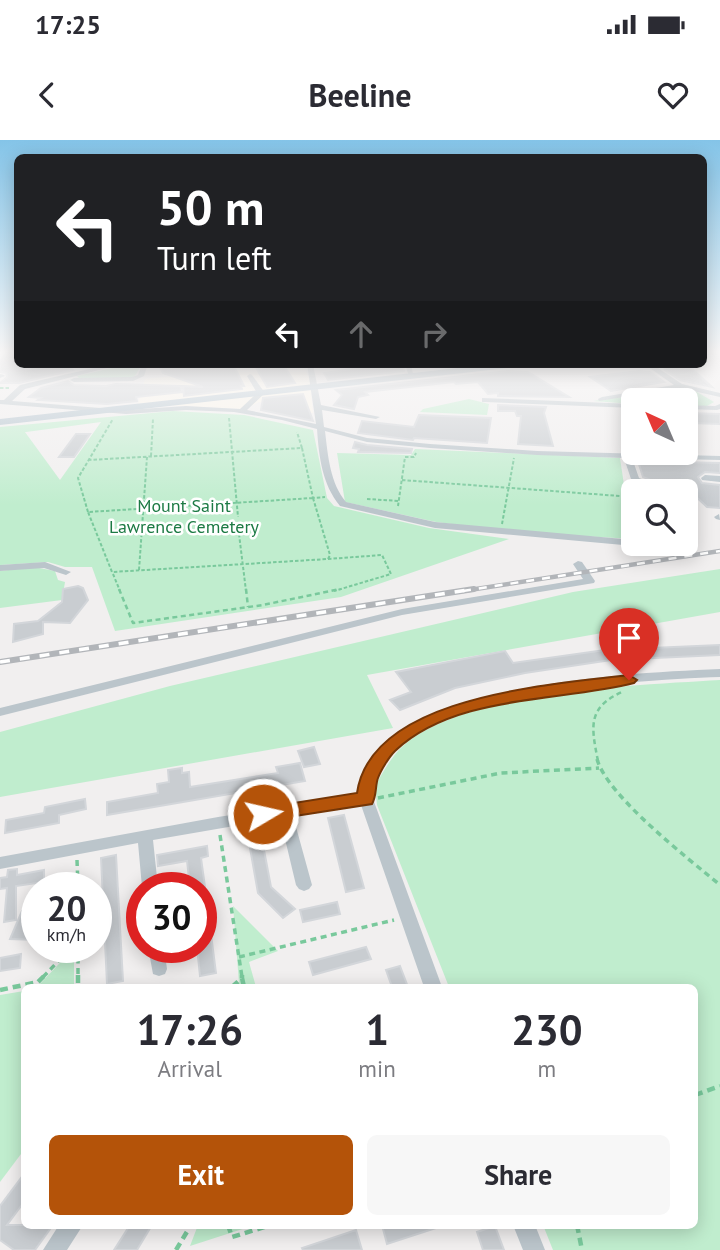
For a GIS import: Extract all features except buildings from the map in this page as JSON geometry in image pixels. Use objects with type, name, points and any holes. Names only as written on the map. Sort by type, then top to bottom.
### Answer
[{"type":"main road","points":[[0,422],[90,413],[111,414],[198,402]]},
{"type":"street","points":[[3,402],[111,414],[163,412],[240,415],[321,428],[367,440],[430,446],[621,455]]},
{"type":"street","points":[[240,415],[253,402]]},
{"type":"street","points":[[317,402],[324,459],[335,497],[352,507],[435,525],[621,542]]},
{"type":"street","points":[[529,402],[621,405]]},
{"type":"street","points":[[698,407],[717,408],[720,405]]},
{"type":"street","points":[[318,407],[376,417]]},
{"type":"street","points":[[698,457],[720,458]]},
{"type":"street","points":[[705,478],[720,479]]},
{"type":"street","points":[[0,712],[402,612],[590,581],[578,564]]},
{"type":"street","points":[[0,568],[45,565],[66,572]]},
{"type":"street","points":[[432,984],[366,799],[368,779],[379,759],[393,743],[418,727],[499,699],[629,680],[720,673]]},
{"type":"street","points":[[0,863],[218,822],[366,799]]},
{"type":"street","points":[[285,811],[304,885]]},
{"type":"street","points":[[145,836],[149,872]]},
{"type":"street","points":[[158,963],[159,969]]},
{"type":"street","points":[[54,1250],[69,1229]]},
{"type":"street","points":[[526,1229],[534,1250]]},
{"type":"path","points":[[139,570],[153,416],[163,412]]},
{"type":"path","points":[[111,414],[77,482],[88,512],[112,572],[133,623],[248,608],[352,587],[391,574],[383,555],[112,572]]},
{"type":"path","points":[[238,517],[229,416],[240,415]]},
{"type":"path","points":[[297,431],[330,555],[328,559]]},
{"type":"path","points":[[88,460],[302,448]]},
{"type":"path","points":[[397,510],[405,457],[414,457],[418,451]]},
{"type":"path","points":[[502,524],[514,456]]},
{"type":"path","points":[[402,480],[620,496]]},
{"type":"path","points":[[88,512],[335,497]]},
{"type":"path","points":[[239,534],[248,608]]},
{"type":"path","points":[[629,680],[630,687],[600,703],[595,711],[594,737],[599,768],[660,833],[720,886]]},
{"type":"path","points":[[366,799],[501,773],[599,768]]},
{"type":"path","points":[[218,822],[243,984]]},
{"type":"path","points":[[78,849],[78,872]]},
{"type":"path","points":[[239,957],[408,917]]},
{"type":"path","points":[[28,984],[38,982],[56,963]]},
{"type":"path","points":[[78,963],[78,984]]},
{"type":"path","points":[[235,984],[242,978]]},
{"type":"path","points":[[0,990],[21,986]]},
{"type":"path","points":[[698,1094],[720,1086]]},
{"type":"path","points":[[176,1250],[189,1229]]},
{"type":"path","points":[[229,1229],[232,1237],[258,1229]]},
{"type":"path","points":[[578,1229],[582,1250]]},
{"type":"shaded area","points":[[139,402],[312,402],[313,413],[259,402],[245,409],[138,404]]},
{"type":"green space","points":[[456,402],[489,404],[487,415],[420,412]]},
{"type":"green space","points":[[698,402],[714,402],[707,406],[698,406]]},
{"type":"green space","name":"Mount Saint Lawrence Cemetery","points":[[173,411],[244,415],[313,430],[327,498],[334,506],[429,528],[509,539],[341,597],[115,631],[92,567],[65,567],[48,562],[0,565],[0,427]],"holes":[[[101,422],[60,480],[25,432]]]},
{"type":"green space","points":[[415,449],[620,458],[623,479],[621,479],[621,538],[517,532],[436,522],[345,502],[337,453],[411,455]]},
{"type":"green space","points":[[34,567],[55,571],[58,580],[65,582],[62,600],[0,608],[0,571]]},
{"type":"green space","points":[[720,569],[720,612],[367,675],[393,728],[0,797],[0,732],[170,686],[573,592]]},
{"type":"green space","points":[[720,680],[720,1250],[553,1250],[545,1229],[698,1229],[698,984],[448,984],[377,805],[375,786],[403,746],[431,728],[467,713],[554,694]]},
{"type":"green space","points":[[233,906],[278,951],[249,962],[255,984],[239,983]]},
{"type":"green space","points":[[60,963],[74,963],[74,984],[40,984]]},
{"type":"green space","points":[[21,992],[21,1154],[0,1182],[0,995]]},
{"type":"green space","points":[[196,1229],[243,1229],[190,1246]]},
{"type":"railway","points":[[463,591],[720,551]]},
{"type":"railway","points":[[0,662],[474,589]]},
{"type":"route","points":[[263,814],[366,799],[368,779],[388,747],[403,735],[451,713],[517,695],[629,680]]}]
